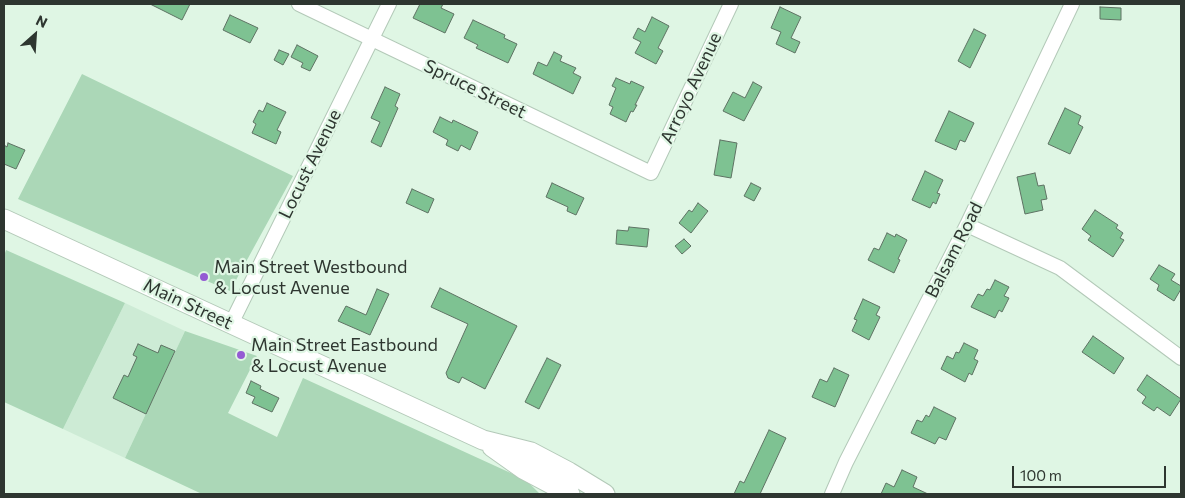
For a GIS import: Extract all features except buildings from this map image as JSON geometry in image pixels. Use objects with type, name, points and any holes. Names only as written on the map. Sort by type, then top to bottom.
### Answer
[{"type":"main road","name":"Main Street","points":[[4,220],[480,439],[523,468],[570,494]]},
{"type":"main road","name":"Main Street","points":[[480,439],[531,452],[605,494]]},
{"type":"street","name":"Spruce Street","points":[[299,4],[651,173]]},
{"type":"street","name":"Locust Avenue","points":[[231,324],[389,4]]},
{"type":"street","name":"Arroyo Avenue","points":[[651,173],[731,4]]},
{"type":"street","name":"Balsam Road","points":[[832,494],[846,462],[967,225],[1072,4]]},
{"type":"street","points":[[967,225],[1060,268],[1181,358]]},
{"type":"shaded area","points":[[82,74],[293,176],[230,291],[18,199]]},
{"type":"shaded area","points":[[6,250],[125,303],[63,429],[4,402],[4,256]]},
{"type":"shaded area","points":[[125,303],[185,331],[125,458],[63,429]]},
{"type":"shaded area","points":[[185,331],[257,356],[228,413],[277,437],[303,378],[526,480],[540,494],[202,494],[125,458]]},
{"type":"place","name":"Main Street Westbound & Locust Avenue","points":[[204,277]]},
{"type":"place","name":"Main Street Eastbound & Locust Avenue","points":[[241,355]]}]
